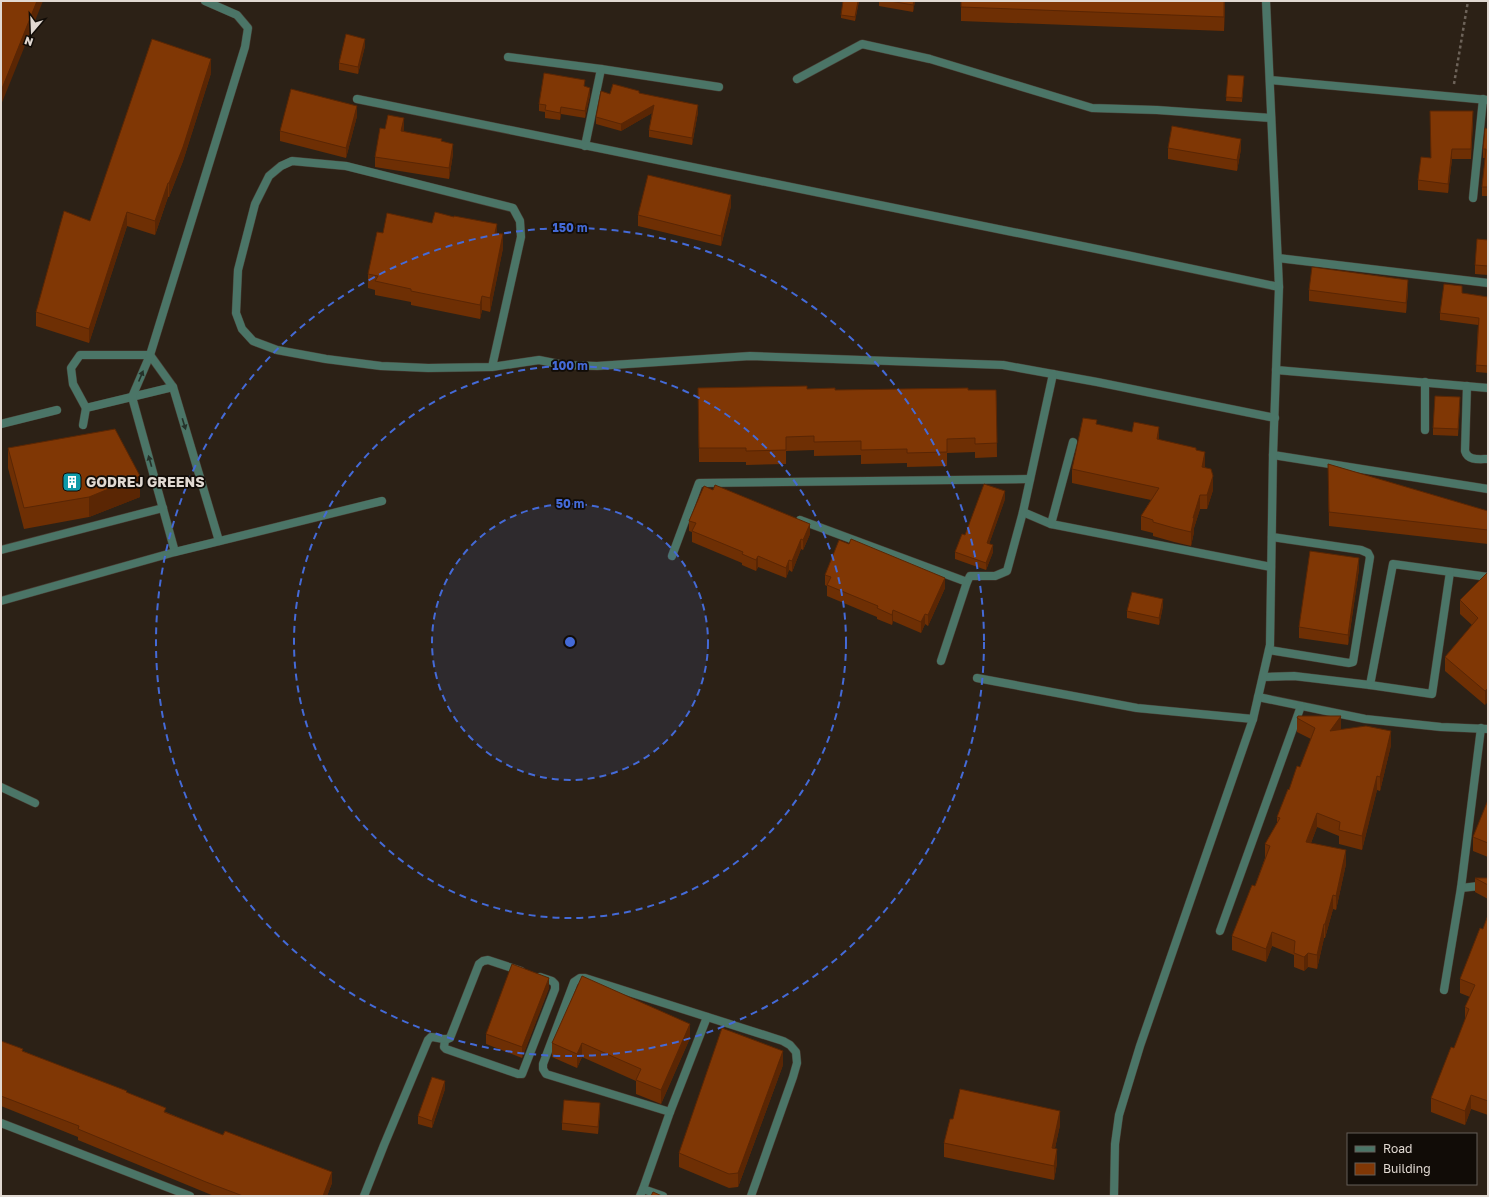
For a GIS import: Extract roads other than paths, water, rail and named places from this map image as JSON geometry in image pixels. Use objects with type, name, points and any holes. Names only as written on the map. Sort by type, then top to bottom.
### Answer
[{"type":"street","points":[[175,552],[132,397],[150,355],[245,47],[248,28],[237,15],[205,1]]},
{"type":"street","points":[[1114,1196],[1116,1144],[1119,1115],[1129,1079],[1253,719],[1269,650],[1273,455],[1279,287],[1266,1]]},
{"type":"street","points":[[797,79],[862,44],[930,59],[1092,108],[1158,110],[1271,118]]},
{"type":"street","points":[[508,57],[719,87]]},
{"type":"street","points":[[585,146],[601,70]]},
{"type":"street","points":[[1270,80],[1486,100],[1474,198]]},
{"type":"street","points":[[358,99],[1115,252],[1279,287]]},
{"type":"street","points":[[492,367],[521,237],[520,221],[513,208],[346,166],[292,161],[281,166],[269,176],[255,204],[238,270],[236,313],[242,329],[253,341],[284,351],[326,359],[381,366],[428,368],[492,367],[539,360],[564,365],[597,366],[750,356],[1003,365],[1097,382],[1275,418]]},
{"type":"street","points":[[1278,258],[1488,283]]},
{"type":"street","points":[[83,425],[86,408],[73,384],[72,368],[80,355],[150,355]]},
{"type":"street","points":[[150,355],[173,387],[219,541]]},
{"type":"street","points":[[1276,370],[1488,388]]},
{"type":"street","points":[[941,661],[970,576],[994,576],[1007,571],[1023,512],[1053,374]]},
{"type":"street","points":[[1425,382],[1425,430]]},
{"type":"street","points":[[1467,386],[1466,455],[1470,458],[1488,459]]},
{"type":"street","points":[[86,408],[173,387]]},
{"type":"street","points":[[1,424],[57,410]]},
{"type":"street","points":[[1051,524],[1073,442]]},
{"type":"street","points":[[1273,455],[1488,489]]},
{"type":"street","points":[[699,483],[1030,479]]},
{"type":"street","points":[[699,483],[721,491]]},
{"type":"street","points":[[672,556],[699,483]]},
{"type":"street","points":[[1,601],[175,552],[382,501]]},
{"type":"street","points":[[1,550],[163,508]]},
{"type":"street","points":[[1023,512],[1051,524],[1271,567]]},
{"type":"street","points":[[796,519],[967,582]]},
{"type":"street","points":[[1269,650],[1349,663],[1353,662],[1370,557],[1368,553],[1361,550],[1272,537]]},
{"type":"street","points":[[1370,686],[1393,564],[1488,577]]},
{"type":"street","points":[[1263,678],[1294,676],[1432,694],[1450,572]]},
{"type":"street","points":[[977,678],[1137,708],[1253,719]]},
{"type":"street","points":[[1258,697],[1366,719],[1441,727],[1484,728],[1461,888],[1444,990]]},
{"type":"street","points":[[1220,931],[1301,706]]},
{"type":"street","points":[[1,787],[35,803]]},
{"type":"street","points":[[1461,888],[1488,885]]},
{"type":"street","points":[[488,960],[552,981],[555,984],[555,989],[522,1074],[518,1074],[446,1049],[444,1047],[446,1040],[450,1038],[479,964],[483,961],[488,960]]},
{"type":"street","points":[[670,1112],[546,1074],[543,1069],[543,1064],[574,982],[580,978],[585,978],[783,1041],[790,1045],[796,1052],[797,1063],[793,1077],[751,1196]]},
{"type":"street","points":[[663,1196],[642,1193],[670,1112],[707,1017]]},
{"type":"street","points":[[364,1196],[428,1040],[435,1037],[446,1040]]},
{"type":"street","points":[[1,1123],[190,1196]]},
{"type":"place","name":"GODREJ GREENS","points":[[72,482]]}]
